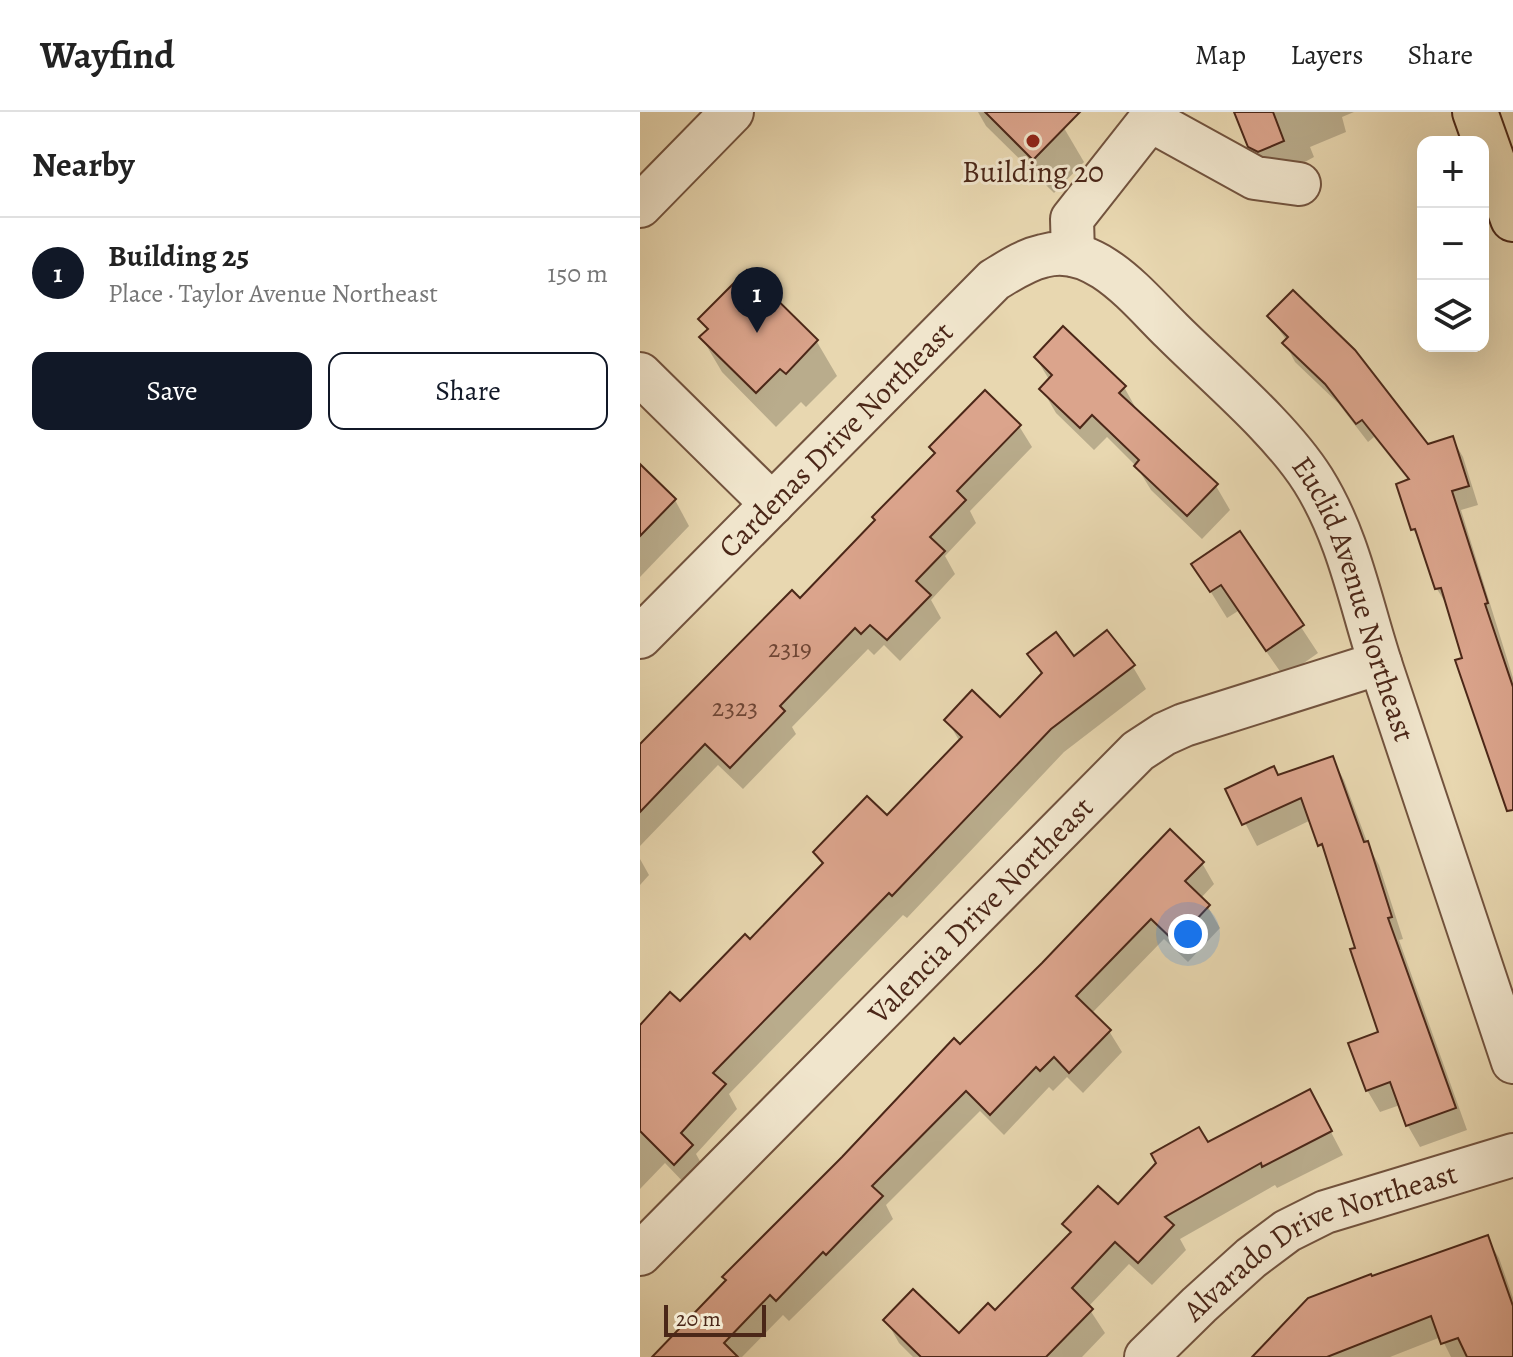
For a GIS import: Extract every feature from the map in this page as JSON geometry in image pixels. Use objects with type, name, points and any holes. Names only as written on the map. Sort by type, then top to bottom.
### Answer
[{"type":"highway","points":[[1475,112],[1513,219]]},
{"type":"street","points":[[640,206],[732,112]]},
{"type":"street","points":[[1058,255],[1072,219],[1146,116],[1255,178],[1299,184]]},
{"type":"street","name":"Cardenas Drive Northeast","points":[[640,637],[994,280],[1058,255]]},
{"type":"street","name":"Euclid Avenue Northeast","points":[[1058,255],[1086,258],[1109,272],[1288,446],[1313,480],[1339,529],[1380,663],[1513,1062]]},
{"type":"street","points":[[640,374],[772,504]]},
{"type":"street","name":"Valencia Drive Northeast","points":[[640,1254],[1138,751],[1184,725],[1380,663]]},
{"type":"street","name":"Alvarado Drive Northeast","points":[[1146,1357],[1251,1258],[1287,1231],[1325,1212],[1513,1155]]},
{"type":"building","name":"Building 20","points":[[985,112],[1080,112],[1033,160]]},
{"type":"building","points":[[1234,112],[1273,112],[1284,141],[1258,152],[1248,147]]},
{"type":"building","points":[[747,270],[818,340],[786,374],[780,369],[756,393],[699,337],[708,329],[698,319]]},
{"type":"building","points":[[1293,290],[1355,350],[1428,444],[1453,436],[1469,486],[1452,491],[1513,687],[1513,810],[1507,811],[1455,660],[1462,658],[1441,588],[1435,589],[1396,484],[1409,479],[1362,420],[1356,424],[1325,384],[1282,343],[1288,337],[1267,316]]},
{"type":"building","points":[[1063,326],[1126,386],[1119,393],[1218,484],[1187,516],[1134,466],[1139,460],[1092,415],[1080,428],[1039,389],[1052,375],[1034,357]]},
{"type":"building","points":[[985,390],[1021,425],[957,491],[966,500],[930,537],[945,551],[916,581],[931,595],[887,640],[870,625],[861,634],[855,628],[780,706],[785,711],[730,768],[705,744],[640,812],[640,744],[792,590],[800,598],[875,520],[872,517],[935,453],[929,447]]},
{"type":"building","points":[[640,464],[676,499],[640,536]]},
{"type":"building","points":[[1240,531],[1304,625],[1266,651],[1221,585],[1210,592],[1191,564]]},
{"type":"building","points":[[1107,630],[1135,665],[1051,729],[892,896],[889,893],[713,1073],[726,1084],[681,1133],[693,1145],[674,1165],[640,1131],[640,1025],[670,992],[680,1001],[745,934],[750,939],[823,863],[813,852],[867,796],[887,815],[962,737],[944,720],[972,690],[1000,717],[1042,673],[1027,654],[1056,632],[1074,656]]},
{"type":"building","points":[[1333,756],[1364,842],[1368,841],[1392,917],[1388,918],[1456,1108],[1406,1126],[1390,1082],[1366,1091],[1348,1043],[1378,1032],[1350,949],[1355,948],[1322,844],[1318,846],[1301,798],[1242,825],[1225,789],[1274,766],[1278,775]]},
{"type":"building","points":[[1170,829],[1204,862],[1185,881],[1210,905],[1175,942],[1151,919],[1076,996],[1111,1030],[1069,1073],[1054,1057],[1040,1071],[1036,1067],[990,1115],[966,1091],[872,1186],[883,1196],[826,1255],[823,1252],[776,1301],[770,1295],[724,1343],[738,1357],[652,1357],[726,1280],[722,1277],[842,1157],[954,1038],[960,1044]]},
{"type":"building","points":[[1310,1089],[1332,1131],[1262,1167],[1261,1163],[1165,1217],[1174,1225],[1138,1263],[1115,1242],[1072,1288],[1093,1309],[1046,1357],[921,1357],[883,1320],[913,1289],[959,1333],[988,1303],[995,1310],[1071,1232],[1062,1224],[1098,1186],[1118,1204],[1156,1163],[1151,1154],[1199,1127],[1208,1142]]},
{"type":"building","points":[[1488,1235],[1513,1306],[1513,1357],[1467,1357],[1458,1338],[1441,1344],[1431,1316],[1327,1357],[1252,1357],[1308,1298]]},
{"type":"place","name":"Building 20","points":[[1033,141]]},
{"type":"place","name":"Building 25","points":[[757,333]]}]
